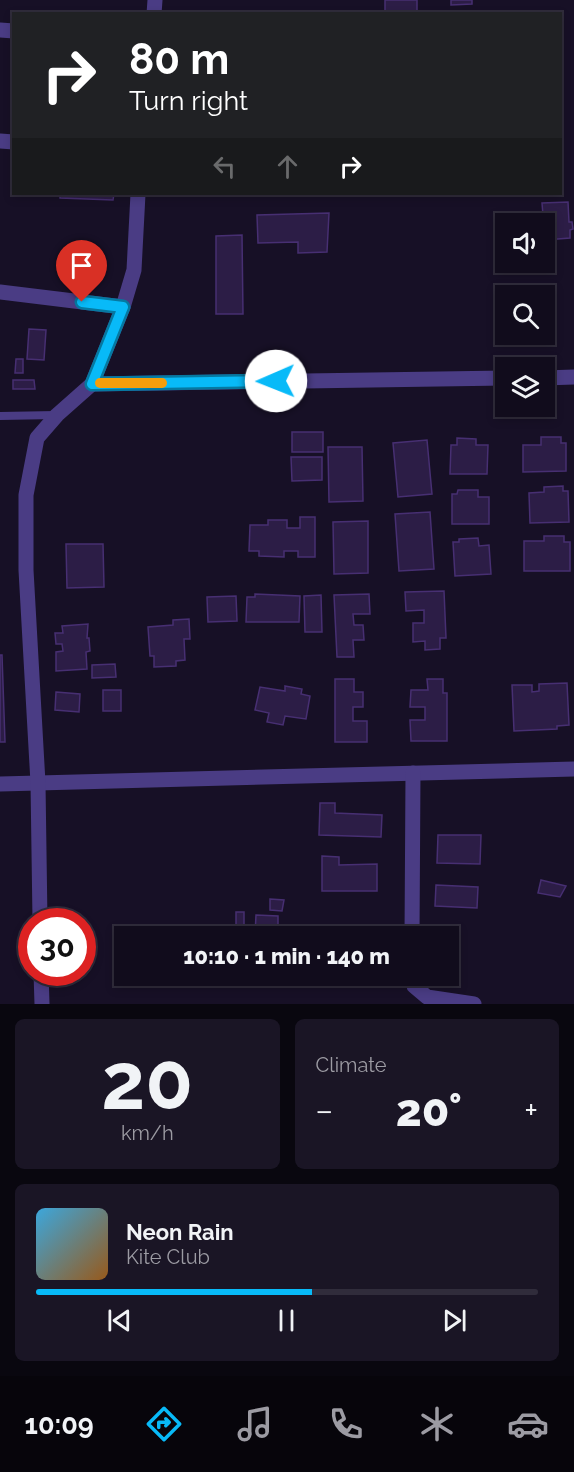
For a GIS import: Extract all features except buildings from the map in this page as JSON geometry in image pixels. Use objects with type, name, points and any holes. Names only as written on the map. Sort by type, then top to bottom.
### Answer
[{"type":"street","points":[[40,908],[38,783],[27,570],[26,495],[37,438],[57,415],[92,384],[123,307],[134,270],[138,195]]},
{"type":"street","points":[[0,292],[123,307]]},
{"type":"street","points":[[555,378],[574,377]]},
{"type":"street","points":[[92,384],[495,378]]},
{"type":"street","points":[[0,784],[574,769]]},
{"type":"street","points":[[412,926],[413,773]]},
{"type":"street","points":[[41,986],[42,1004]]},
{"type":"street","points":[[414,986],[427,997],[474,1004]]},
{"type":"lane","points":[[0,416],[57,415]]},
{"type":"slow traffic","points":[[100,383],[162,383]]},
{"type":"route","points":[[82,302],[123,307],[92,384],[276,381]]}]
